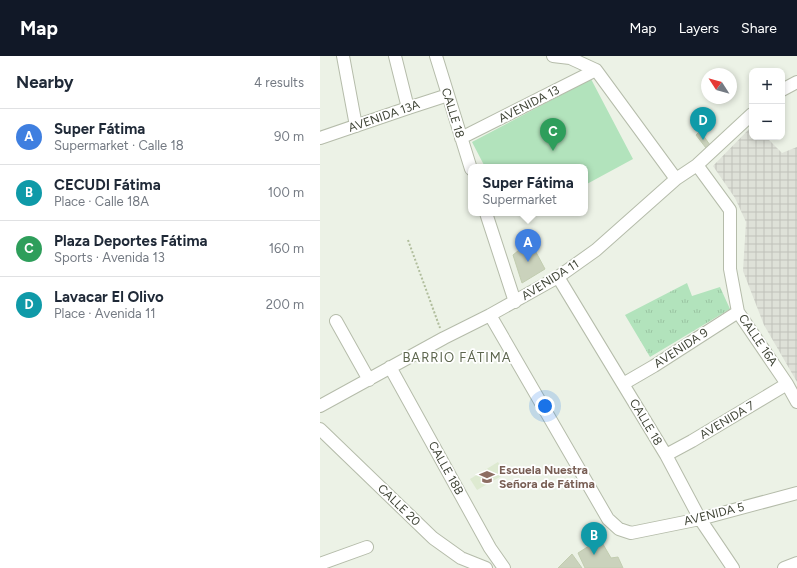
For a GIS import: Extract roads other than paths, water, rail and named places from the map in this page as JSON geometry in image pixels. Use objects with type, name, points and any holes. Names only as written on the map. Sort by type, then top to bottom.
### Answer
[{"type":"street","points":[[343,56],[356,126]]},
{"type":"street","points":[[395,56],[408,108]]},
{"type":"street","name":"CALLE 18","points":[[436,56],[469,164]]},
{"type":"street","points":[[552,56],[570,58],[596,70],[676,179]]},
{"type":"street","name":"AVENIDA 13","points":[[461,138],[596,70]]},
{"type":"street","points":[[785,88],[797,82]]},
{"type":"street","name":"AVENIDA 13A","points":[[320,138],[448,95]]},
{"type":"street","name":"AVENIDA 11","points":[[321,404],[515,302],[558,277],[596,250],[676,179],[697,165],[749,117]]},
{"type":"street","name":"CALLE 16A","points":[[697,165],[730,210],[730,270],[738,312],[787,384],[797,402]]},
{"type":"street","points":[[487,216],[515,302]]},
{"type":"street","name":"CALLE 18","points":[[558,277],[666,455],[700,519],[733,568]]},
{"type":"street","name":"AVENIDA 9","points":[[624,384],[738,312]]},
{"type":"street","name":"AVENIDA 5","points":[[490,315],[608,519],[619,529],[631,533],[700,519],[797,493]]},
{"type":"street","points":[[336,321],[369,380]]},
{"type":"street","name":"CALLE 18B","points":[[390,367],[490,548],[504,568]]},
{"type":"street","name":"AVENIDA 7","points":[[666,455],[787,384]]},
{"type":"street","name":"CALLE 20","points":[[320,429],[433,538],[467,564],[486,568]]},
{"type":"street","points":[[320,564],[367,548]]},
{"type":"street","points":[[784,568],[797,563]]},
{"type":"place","name":"Lavacar El Olivo","points":[[703,140]]},
{"type":"place","name":"Plaza Deportes Fátima","points":[[553,151]]},
{"type":"place","name":"Super Fátima","points":[[528,262]]},
{"type":"place","name":"Escuela Nuestra Señora de Fátima","points":[[487,477]]},
{"type":"place","name":"CECUDI Fátima","points":[[594,555]]},
{"type":"district","name":"BARRIO FÁTIMA","points":[[457,357]]}]
